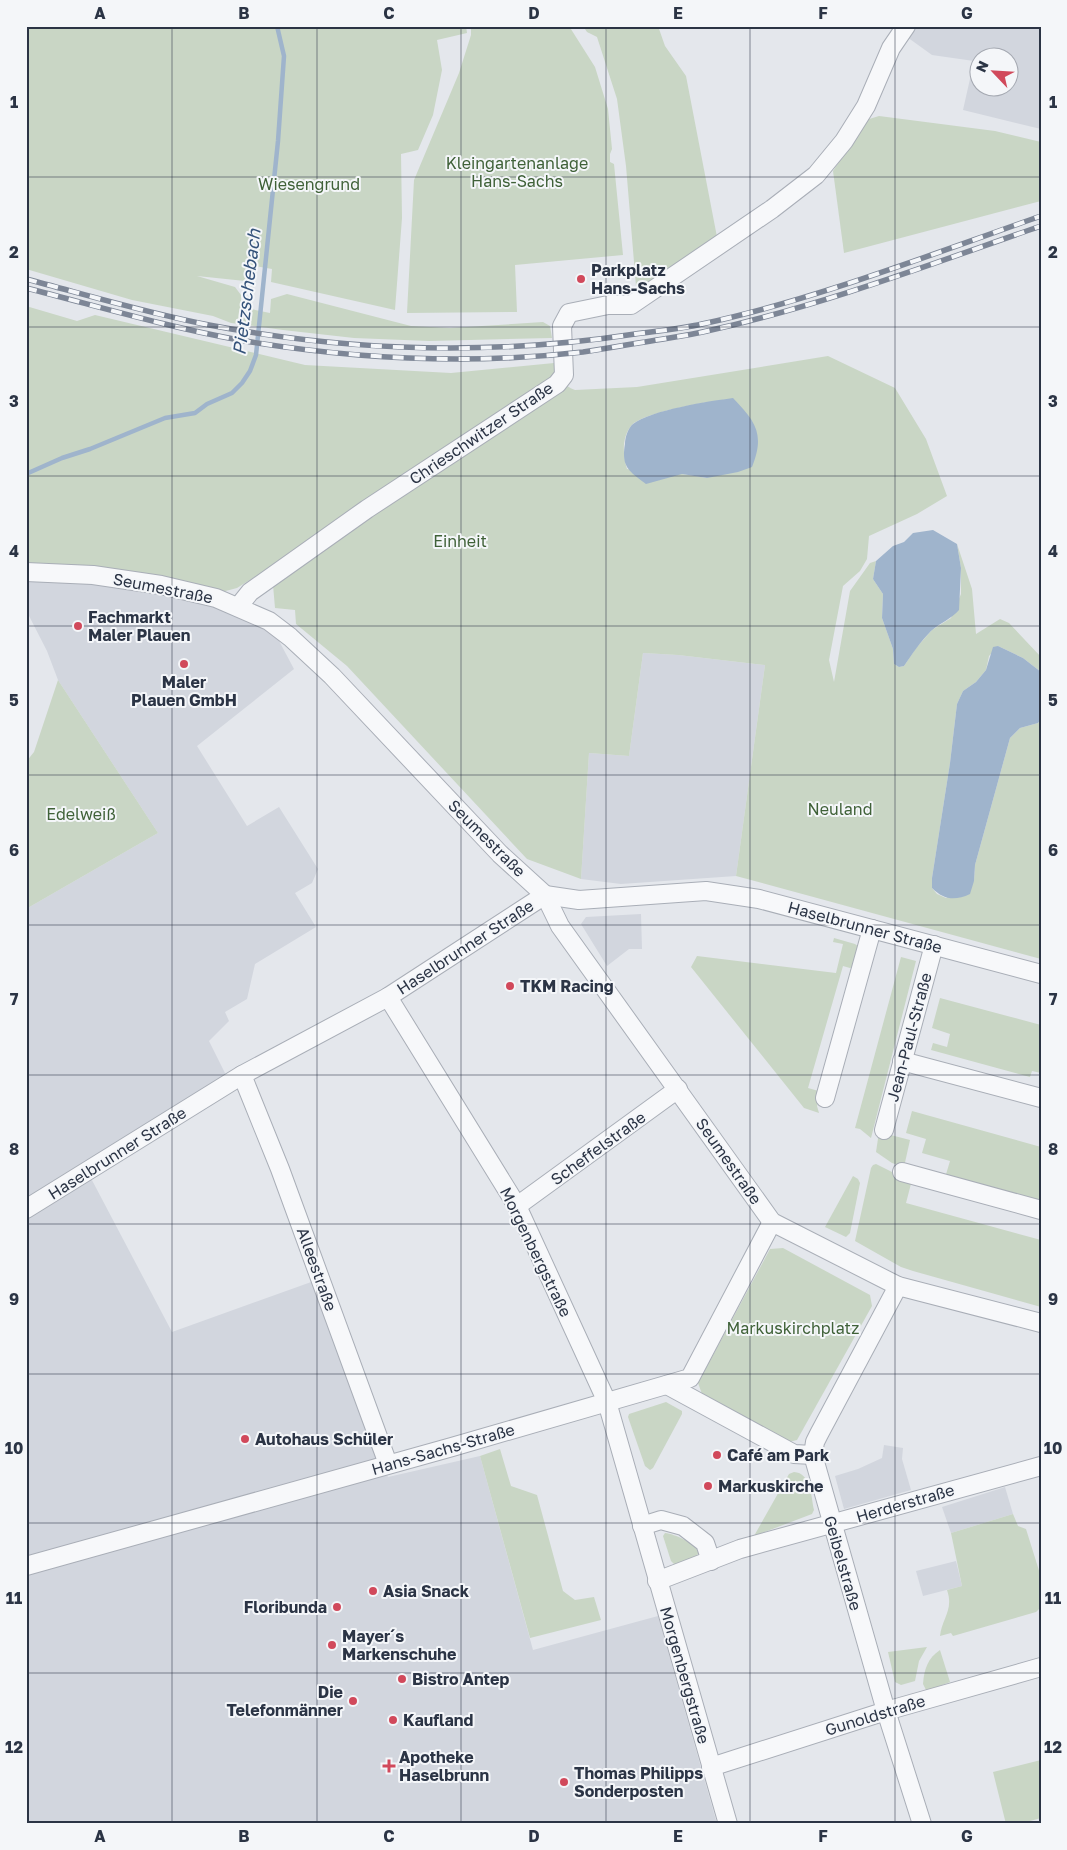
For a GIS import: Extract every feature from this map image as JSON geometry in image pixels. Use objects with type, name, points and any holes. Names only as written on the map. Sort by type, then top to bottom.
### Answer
[{"type":"street","name":"Chrieschwitzer Straße","points":[[238,607],[250,592],[367,509],[557,384],[564,375],[562,326],[569,313],[608,305],[631,305],[772,209],[816,175],[844,141],[866,106],[891,48],[906,26]]},
{"type":"street","name":"Seumestraße","points":[[26,572],[93,575],[137,581],[216,598],[269,621],[290,637],[332,676],[500,854],[544,895],[560,926],[772,1222],[898,1286],[1041,1322]]},
{"type":"street","name":"Haselbrunner Straße","points":[[26,1209],[242,1075],[388,997],[544,895],[579,900],[706,891],[759,899],[1041,974]]},
{"type":"street","points":[[825,1098],[872,929]]},
{"type":"street","name":"Jean-Paul-Straße","points":[[884,1130],[934,945]]},
{"type":"street","name":"Morgenbergstraße","points":[[388,997],[517,1206],[607,1402],[728,1824]]},
{"type":"street","points":[[902,1061],[1041,1098]]},
{"type":"street","name":"Alleestraße","points":[[242,1075],[280,1169],[388,1464]]},
{"type":"street","name":"Scheffelstraße","points":[[517,1206],[678,1089]]},
{"type":"street","points":[[902,1172],[1041,1210]]},
{"type":"street","name":"Hans-Sachs-Straße","points":[[26,1566],[690,1378],[772,1222]]},
{"type":"street","points":[[667,1385],[794,1454],[813,1455],[815,1442],[898,1286]]},
{"type":"street","name":"Geibelstraße","points":[[813,1455],[886,1711],[922,1824]]},
{"type":"street","name":"Herderstraße","points":[[657,1581],[740,1550],[1041,1466]]},
{"type":"street","points":[[642,1526],[660,1520],[683,1526],[705,1544],[710,1561]]},
{"type":"street","name":"Gunoldstraße","points":[[711,1767],[886,1711],[1041,1667]]},
{"type":"shaded area","points":[[915,26],[1041,26],[1041,129],[963,110],[970,79],[970,98],[1020,98],[1020,48],[970,48],[970,60],[932,55],[907,37]]},
{"type":"shaded area","points":[[26,575],[129,583],[239,613],[278,639],[294,669],[197,746],[247,826],[279,807],[318,869],[312,883],[295,893],[316,927],[255,964],[247,999],[225,1012],[229,1021],[209,1041],[227,1077],[84,1165],[172,1332],[314,1281],[388,1477],[480,1456],[533,1650],[658,1616],[717,1824],[26,1824],[26,909],[158,833],[58,680],[47,651],[26,610]]},
{"type":"shaded area","points":[[643,653],[765,665],[736,876],[621,884],[581,879],[589,753],[629,756]]},
{"type":"shaded area","points":[[641,914],[642,949],[629,949],[607,966],[581,924],[586,917]]},
{"type":"shaded area","points":[[884,1445],[903,1448],[902,1459],[911,1490],[844,1509],[835,1476],[858,1469],[882,1458]]},
{"type":"shaded area","points":[[1005,1487],[1013,1514],[951,1533],[942,1507]]},
{"type":"shaded area","points":[[956,1561],[962,1586],[923,1596],[916,1571]]},
{"type":"green space","name":"Wiesengrund","points":[[26,26],[466,26],[467,33],[437,40],[442,70],[433,115],[418,150],[401,154],[402,218],[395,310],[271,282],[272,269],[255,266],[253,272],[245,281],[197,276],[235,287],[241,295],[241,307],[270,313],[271,299],[287,294],[411,326],[450,328],[543,322],[550,326],[552,338],[429,341],[354,338],[283,330],[231,323],[213,316],[132,300],[26,269]]},
{"type":"green space","name":"Kleingartenanlage Hans-Sachs","points":[[471,26],[569,26],[595,67],[608,109],[612,149],[610,162],[614,164],[623,255],[515,265],[517,312],[407,313],[414,180],[459,73],[471,35]]},
{"type":"green space","points":[[583,26],[658,26],[665,46],[686,76],[717,237],[641,287],[636,286],[626,166],[617,99],[597,37],[587,32]]},
{"type":"green space","points":[[879,116],[995,131],[1041,142],[1041,201],[844,253],[833,171],[866,120]]},
{"type":"green space","points":[[26,306],[77,321],[95,315],[305,365],[451,373],[554,363],[556,372],[561,380],[575,390],[637,387],[828,356],[895,388],[926,439],[947,496],[917,514],[869,536],[867,559],[860,571],[843,586],[829,660],[834,682],[850,591],[870,563],[876,561],[873,579],[883,594],[882,618],[893,649],[894,664],[899,667],[904,666],[916,648],[932,630],[951,618],[961,594],[961,568],[957,544],[972,589],[976,634],[1000,619],[1009,623],[1041,657],[1041,672],[1023,658],[998,646],[989,656],[986,670],[976,682],[963,691],[957,704],[932,888],[937,894],[946,898],[974,881],[975,865],[1010,738],[1020,728],[1038,723],[1041,719],[1041,959],[736,876],[765,665],[643,653],[629,756],[589,753],[581,879],[527,859],[347,666],[296,624],[295,610],[275,608],[273,585],[256,576],[237,588],[218,593],[26,567]],"holes":[[[733,399],[707,478],[627,469],[624,447],[628,430],[639,420],[664,411]]]},
{"type":"green space","name":"Edelweiß","points":[[58,680],[158,833],[26,909],[26,762],[34,752]]},
{"type":"green space","points":[[834,938],[859,947],[855,966],[850,968],[843,966],[808,1088],[822,1092],[817,1106],[819,1113],[804,1108],[691,967],[697,956],[836,973],[843,944],[833,942]]},
{"type":"green space","points":[[901,957],[916,961],[871,1138],[860,1129],[855,1128]]},
{"type":"green space","points":[[940,998],[1041,1025],[1041,1073],[1032,1071],[1030,1077],[931,1050],[933,1043],[947,1047],[950,1034],[932,1028]]},
{"type":"green space","points":[[912,1111],[1041,1147],[1041,1208],[944,1181],[950,1161],[922,1153],[926,1139],[906,1133]]},
{"type":"green space","points":[[879,1132],[910,1140],[904,1167],[892,1163],[876,1152]]},
{"type":"green space","points":[[876,1164],[912,1180],[906,1203],[1041,1240],[1041,1307],[901,1267],[855,1241],[871,1168]]},
{"type":"green space","points":[[853,1176],[860,1183],[850,1233],[846,1237],[825,1227]]},
{"type":"green space","name":"Markuskirchplatz","points":[[783,1248],[870,1295],[872,1306],[797,1440],[789,1442],[702,1394],[698,1383],[770,1249]]},
{"type":"green space","points":[[666,1402],[682,1411],[682,1414],[653,1468],[650,1470],[645,1466],[628,1417],[629,1414]]},
{"type":"green space","points":[[500,1449],[511,1486],[537,1495],[563,1591],[575,1600],[594,1597],[601,1620],[530,1638],[480,1456]]},
{"type":"green space","points":[[794,1472],[800,1473],[807,1481],[814,1510],[812,1514],[754,1536],[789,1474]]},
{"type":"green space","points":[[1013,1514],[1018,1526],[1026,1529],[1041,1577],[1041,1607],[1036,1612],[953,1636],[951,1633],[940,1636],[949,1603],[947,1590],[962,1586],[951,1533]]},
{"type":"green space","points":[[665,1533],[689,1542],[699,1552],[695,1558],[674,1564],[671,1561],[663,1536]]},
{"type":"green space","points":[[927,1647],[919,1661],[915,1681],[901,1685],[895,1682],[888,1652]]},
{"type":"green space","points":[[940,1650],[950,1682],[926,1690],[923,1684],[924,1673],[932,1657]]},
{"type":"green space","points":[[1041,1760],[1041,1818],[1019,1824],[1006,1824],[993,1772]]},
{"type":"water","points":[[733,398],[753,422],[756,429],[758,446],[752,467],[738,472],[707,478],[682,474],[646,484],[628,468],[624,458],[625,442],[628,431],[633,424],[666,410]]},
{"type":"water","points":[[933,530],[957,544],[961,568],[959,610],[931,631],[904,666],[899,667],[894,664],[893,649],[882,618],[883,594],[873,579],[876,561],[893,546],[904,542],[913,533]]},
{"type":"water","points":[[998,646],[1023,658],[1041,672],[1041,719],[1038,723],[1020,728],[1010,738],[975,865],[974,881],[970,894],[959,898],[945,897],[932,888],[932,878],[957,704],[963,691],[976,682],[986,670],[993,647]]},
{"type":"waterway","name":"Pietzschebach","points":[[26,474],[165,418],[195,413],[207,404],[232,393],[250,371],[256,355],[278,141],[284,56],[277,26]]},
{"type":"railway","points":[[26,279],[163,315],[262,334],[369,346],[422,348],[528,346],[677,329],[745,314],[831,289],[1041,216]]},
{"type":"railway","points":[[26,288],[185,329],[282,347],[368,356],[411,358],[454,359],[540,356],[583,352],[684,336],[750,321],[834,297],[1041,226]]},
{"type":"place","name":"Parkplatz Hans-Sachs","points":[[581,279]]},
{"type":"place","name":"Fachmarkt Maler Plauen","points":[[78,626]]},
{"type":"place","name":"Maler Plauen GmbH","points":[[184,664]]},
{"type":"place","name":"TKM Racing","points":[[510,986]]},
{"type":"place","name":"Autohaus Schüler","points":[[245,1439]]},
{"type":"place","name":"Café am Park","points":[[717,1455]]},
{"type":"place","name":"Markuskirche","points":[[708,1486]]},
{"type":"place","name":"Asia Snack","points":[[373,1591]]},
{"type":"place","name":"Floribunda","points":[[337,1607]]},
{"type":"place","name":"Mayer´s Markenschuhe","points":[[332,1645]]},
{"type":"place","name":"Bistro Antep","points":[[402,1679]]},
{"type":"place","name":"Die Telefonmänner","points":[[353,1701]]},
{"type":"place","name":"Kaufland","points":[[393,1720]]},
{"type":"place","name":"Apotheke Haselbrunn","points":[[389,1766]]},
{"type":"place","name":"Thomas Philipps Sonderposten","points":[[564,1782]]},
{"type":"park label","name":"Einheit","points":[[460,541]]},
{"type":"park label","name":"Neuland","points":[[840,809]]}]
